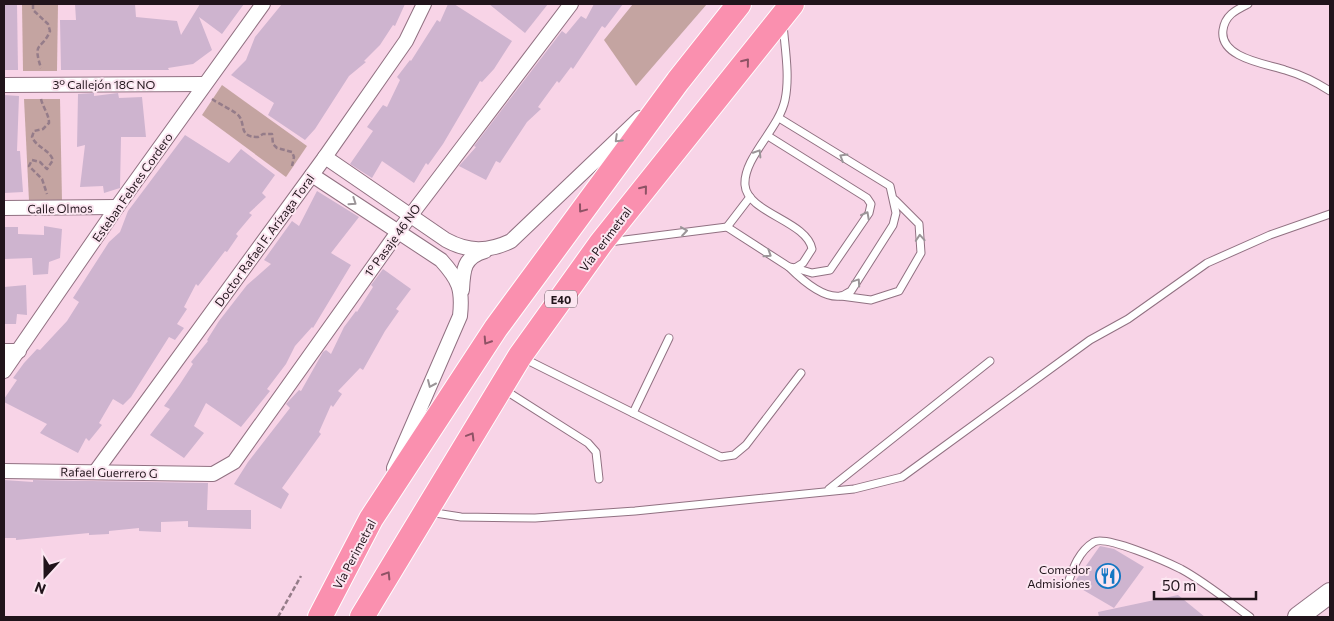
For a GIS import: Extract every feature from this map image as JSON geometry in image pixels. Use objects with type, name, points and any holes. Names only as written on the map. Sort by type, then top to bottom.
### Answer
[{"type":"highway","name":"Vía Perimetral","points":[[320,617],[371,519],[496,328],[678,81],[739,4]]},
{"type":"highway","name":"Vía Perimetral","points":[[362,617],[520,356],[601,243],[787,9]]},
{"type":"main road","points":[[1298,617],[1330,593]]},
{"type":"street","name":"Esteban Febres Cordero","points":[[4,372],[117,207],[263,4]]},
{"type":"street","name":"Doctor Rafael F. Arízaga Toral","points":[[96,471],[325,157],[406,41],[424,4]]},
{"type":"street","name":"1° Pasaje 46 NO","points":[[213,474],[234,462],[410,215],[571,4]]},
{"type":"street","points":[[371,519],[460,316],[466,263],[476,253],[511,241],[678,81]]},
{"type":"street","name":"3° Callejón 18C NO","points":[[4,85],[204,84]]},
{"type":"street","points":[[325,157],[452,243],[466,249],[491,249]]},
{"type":"street","points":[[312,175],[441,260],[456,277],[461,300]]},
{"type":"street","name":"Calle Olmos","points":[[4,208],[117,207]]},
{"type":"street","points":[[4,351],[19,351]]},
{"type":"street","name":"Rafael Guerrero G","points":[[4,470],[213,474]]},
{"type":"lane","points":[[1248,4],[1235,10],[1225,21],[1223,32],[1225,43],[1234,52],[1250,61],[1300,75],[1315,81],[1330,91]]},
{"type":"lane","points":[[787,9],[785,101],[779,118],[746,172],[745,185],[750,197],[811,242],[812,248],[803,262],[792,268]]},
{"type":"lane","points":[[779,118],[890,186],[895,200],[896,213],[893,225],[852,291],[840,296]]},
{"type":"lane","points":[[768,136],[867,198],[871,204],[869,213],[830,270],[812,273],[792,268]]},
{"type":"lane","points":[[727,227],[750,197]]},
{"type":"lane","points":[[601,243],[727,227],[792,268],[805,283],[828,294],[870,300],[898,291],[921,254],[919,224],[895,200]]},
{"type":"lane","points":[[426,511],[461,517],[535,518],[635,511],[828,490],[854,489],[902,477],[1090,340],[1128,319],[1207,263],[1270,235],[1330,214]]},
{"type":"lane","points":[[632,413],[669,338]]},
{"type":"lane","points":[[520,356],[721,457],[734,455],[746,445],[801,373]]},
{"type":"lane","points":[[828,490],[990,361]]},
{"type":"lane","points":[[501,388],[588,443],[596,452],[599,479]]},
{"type":"lane","points":[[1068,583],[1081,554],[1094,542],[1101,540],[1120,545],[1180,569],[1250,617]]},
{"type":"path","points":[[33,4],[31,6],[33,10],[48,24],[50,31],[38,45],[36,52],[41,68]]},
{"type":"path","points":[[41,99],[43,108],[49,115],[49,123],[43,129],[34,130],[32,137],[34,142],[50,153],[53,160],[47,169],[40,162],[32,160],[29,166],[42,179],[47,191],[46,201]]},
{"type":"path","points":[[212,99],[238,115],[241,119],[240,126],[246,134],[258,137],[263,134],[272,134],[273,144],[277,148],[292,152],[294,156],[292,166]]},
{"type":"path","points":[[278,617],[301,576]]},
{"type":"shaded area","points":[[22,4],[58,4],[57,71],[23,71]]},
{"type":"shaded area","points":[[633,4],[707,4],[636,86],[604,40]]},
{"type":"shaded area","points":[[222,85],[307,146],[286,177],[202,115]]},
{"type":"shaded area","points":[[24,99],[60,99],[62,201],[29,201]]},
{"type":"building","points":[[4,4],[17,4],[18,70],[4,70]]},
{"type":"building","points":[[75,4],[135,4],[136,17],[177,21],[181,35],[200,4],[244,4],[222,34],[199,17],[212,50],[193,64],[168,68],[169,70],[61,70],[60,20],[76,20]]},
{"type":"building","points":[[282,4],[405,4],[395,26],[393,25],[380,45],[364,61],[366,62],[349,76],[315,129],[305,140],[268,115],[274,103],[231,75],[246,60],[255,37]]},
{"type":"building","points":[[448,4],[454,4],[512,41],[494,69],[482,82],[480,81],[443,144],[428,165],[426,163],[414,183],[382,161],[372,178],[350,164],[373,131],[367,127],[383,105],[387,107],[400,80],[397,77],[411,61],[437,20],[440,22]]},
{"type":"building","points":[[489,4],[548,4],[525,33]]},
{"type":"building","points":[[594,4],[623,4],[605,28],[602,26],[573,69],[571,67],[559,83],[557,81],[538,107],[541,109],[527,122],[500,163],[496,161],[486,180],[459,166],[476,147],[474,146],[562,31],[566,34],[581,16],[586,19]]},
{"type":"building","points":[[94,93],[94,96],[118,93],[119,98],[142,97],[146,137],[121,137],[120,188],[104,193],[103,186],[80,187],[85,145],[77,147],[78,94]]},
{"type":"building","points":[[4,95],[19,96],[17,151],[20,151],[23,192],[4,193]]},
{"type":"building","points":[[185,135],[229,163],[241,149],[275,175],[262,193],[266,197],[249,213],[252,215],[236,234],[238,236],[227,252],[225,251],[198,286],[196,284],[184,307],[187,309],[177,324],[184,328],[175,340],[169,337],[131,397],[123,405],[113,399],[99,423],[102,425],[89,441],[86,438],[78,453],[40,433],[47,424],[4,402],[4,399],[17,380],[13,378],[24,363],[37,349],[40,350],[67,321],[79,302],[73,298],[109,242],[120,232],[128,211]]},
{"type":"building","points":[[317,191],[359,217],[331,253],[351,265],[313,328],[295,346],[286,364],[267,389],[270,391],[241,427],[206,403],[194,426],[204,433],[184,458],[150,435],[170,409],[164,406],[193,364],[191,362],[208,341],[219,321],[247,285],[271,264],[264,260],[292,221],[299,226]]},
{"type":"building","points":[[44,226],[62,229],[60,258],[49,262],[48,274],[33,275],[32,258],[4,259],[4,227],[18,227],[18,234],[44,235]]},
{"type":"building","points":[[383,269],[411,289],[396,309],[399,311],[385,331],[363,370],[360,368],[338,391],[342,394],[333,407],[331,405],[319,432],[321,434],[282,488],[289,494],[281,509],[234,484],[248,462],[290,408],[286,404],[299,390],[301,391],[323,352],[326,350],[331,354],[344,327],[357,312],[373,287],[371,285]]},
{"type":"building","points":[[26,285],[27,315],[17,314],[16,324],[4,324],[4,287]]},
{"type":"building","points":[[4,480],[33,482],[33,480],[208,483],[207,510],[251,510],[251,529],[188,527],[188,521],[161,522],[161,532],[139,531],[139,528],[109,531],[109,534],[89,535],[89,533],[16,540],[16,538],[4,538]]},
{"type":"building","name":"Comedor Admisiones","points":[[1100,546],[1114,549],[1144,567],[1114,608],[1073,584]]},
{"type":"building","points":[[1178,595],[1205,617],[1099,617],[1098,612]]},
{"type":"place","name":"Comedor Admisiones","points":[[1108,576]]}]
